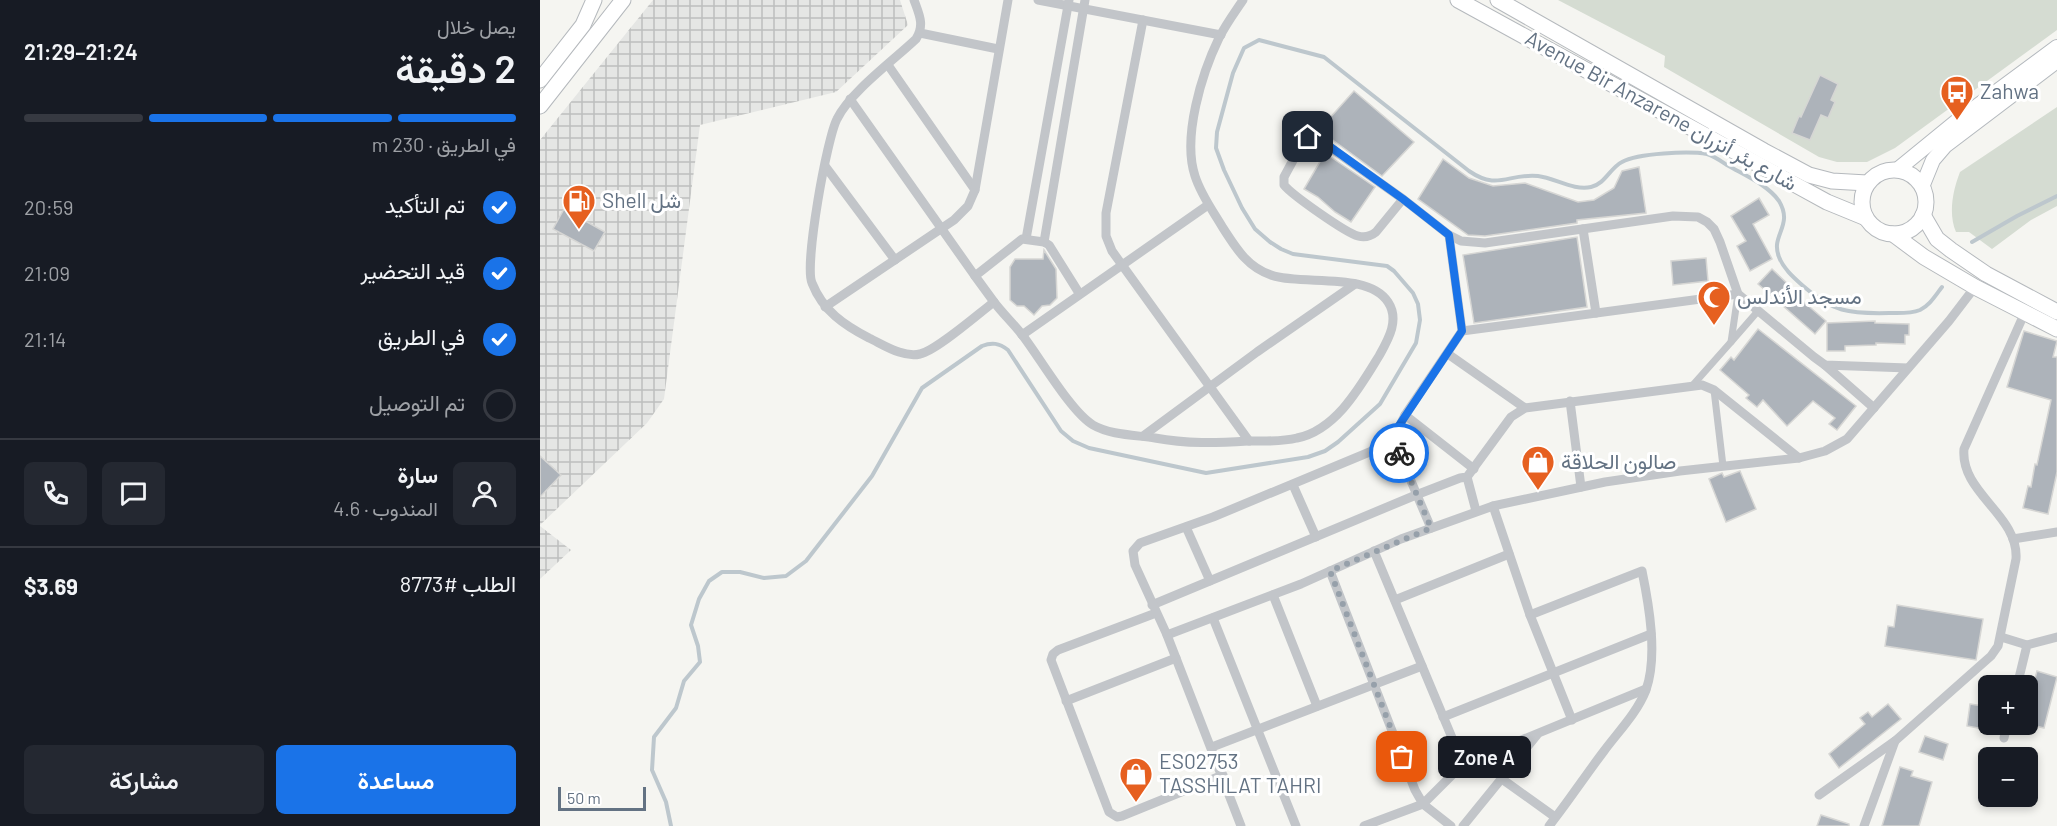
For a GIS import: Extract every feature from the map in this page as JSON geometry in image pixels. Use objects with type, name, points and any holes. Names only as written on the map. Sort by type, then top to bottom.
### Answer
[{"type":"main road","points":[[540,80],[583,25],[594,0]]},
{"type":"main road","points":[[540,106],[622,0]]},
{"type":"main road","name":"Avenue Bir Anzarene شارع بئر أنزران","points":[[1458,0],[1827,202],[1866,218]]},
{"type":"main road","name":"Avenue Bir Anzarene شارع بئر أنزران","points":[[1498,0],[1764,151],[1809,174],[1832,182],[1867,183]]},
{"type":"main road","points":[[1897,170],[1957,121],[2057,47]]},
{"type":"main road","points":[[1922,187],[1933,160],[1945,146],[2057,61]]},
{"type":"main road","points":[[1893,234],[1911,229],[1923,215],[1925,196],[1916,178],[1907,172],[1897,170],[1880,172],[1867,183],[1862,200],[1866,218],[1878,230],[1893,234],[1924,257],[1975,287],[2057,329]]},
{"type":"main road","points":[[1923,215],[1937,239],[1951,250],[1986,274],[2057,312]]},
{"type":"street","points":[[914,0],[921,19],[920,33],[850,99],[833,127],[815,219],[810,271],[812,284],[825,307],[840,322],[902,353],[919,355],[936,348],[994,302]]},
{"type":"street","points":[[825,307],[941,230],[963,213],[968,206],[975,190],[1008,0]]},
{"type":"street","points":[[1038,0],[1084,4],[1143,20],[1221,35]]},
{"type":"street","points":[[850,99],[994,302],[1022,335],[1075,408],[1090,423],[1119,433],[1184,443],[1296,439],[1311,433],[1332,419],[1358,389],[1387,343],[1393,320],[1389,303],[1383,295],[1368,286],[1282,278],[1261,271],[1243,258],[1208,205],[1195,176],[1192,163],[1191,147],[1200,92],[1209,61],[1221,35],[1243,0]]},
{"type":"street","points":[[1026,239],[1068,3]]},
{"type":"street","points":[[1044,242],[1084,4]]},
{"type":"street","points":[[1143,20],[1106,213],[1106,236],[1112,251],[1249,441]]},
{"type":"street","points":[[920,33],[998,49]]},
{"type":"street","points":[[888,65],[975,190]]},
{"type":"street","points":[[1403,199],[1376,232],[1361,237],[1293,195],[1284,185],[1284,177],[1302,143],[1308,137],[1318,138],[1403,199],[1449,235],[1461,241],[1485,243],[1673,216],[1698,217],[1714,229],[1738,294],[1731,342]]},
{"type":"street","points":[[825,166],[895,260]]},
{"type":"street","points":[[1022,335],[1208,205]]},
{"type":"street","points":[[1583,229],[1596,313]]},
{"type":"street","points":[[1431,528],[1396,441],[1398,427],[1405,415],[1462,331],[1449,235]]},
{"type":"street","points":[[975,276],[1017,241],[1026,239],[1044,242],[1051,248],[1079,293]]},
{"type":"street","points":[[1143,436],[1355,284]]},
{"type":"street","points":[[1167,635],[1273,595],[1431,528],[1493,506],[1581,487],[1680,471],[1799,458],[1826,450],[1847,439],[1975,287]]},
{"type":"street","points":[[1462,331],[1738,294],[1874,408]]},
{"type":"street","points":[[1692,386],[1758,311]]},
{"type":"street","points":[[1819,795],[1895,741],[1991,656],[1998,646],[2016,559],[2013,539],[1967,473],[1964,449],[2025,312]]},
{"type":"street","points":[[1448,354],[1525,408]]},
{"type":"street","points":[[1825,365],[1908,369]]},
{"type":"street","points":[[1223,775],[1122,816],[1112,816],[1052,664],[1053,654],[1210,581],[1416,495],[1467,477],[1511,417],[1525,408],[1702,385],[1714,390],[1799,458]]},
{"type":"street","points":[[1714,390],[1723,466]]},
{"type":"street","points":[[1570,401],[1581,487]]},
{"type":"street","points":[[1405,415],[1474,469]]},
{"type":"street","points":[[1241,826],[1167,635],[1135,565],[1132,551],[1140,543],[1293,484],[1396,441]]},
{"type":"street","points":[[1467,477],[1476,511]]},
{"type":"street","points":[[1293,484],[1316,537]]},
{"type":"street","points":[[1493,506],[1530,615],[1572,720]]},
{"type":"street","points":[[1186,526],[1210,581]]},
{"type":"street","points":[[2013,539],[2057,532]]},
{"type":"street","points":[[1374,551],[1463,764]]},
{"type":"street","points":[[1395,600],[1509,554]]},
{"type":"street","points":[[1330,571],[1409,775],[1423,804],[1450,826]]},
{"type":"street","points":[[1530,615],[1642,571],[1651,634],[1651,658],[1646,689],[1635,710],[1549,826]]},
{"type":"street","points":[[1273,595],[1317,706]]},
{"type":"street","points":[[1213,618],[1296,826]]},
{"type":"street","points":[[1443,717],[1651,634]]},
{"type":"street","points":[[2001,637],[2027,645],[2057,637]]},
{"type":"street","points":[[2020,675],[2027,645]]},
{"type":"street","points":[[1066,701],[1176,658]]},
{"type":"street","points":[[1212,747],[1422,666]]},
{"type":"street","points":[[1364,826],[1380,823],[1423,804],[1463,764],[1646,689]]},
{"type":"street","points":[[1463,826],[1538,734]]},
{"type":"street","points":[[1864,826],[1895,741]]},
{"type":"street","points":[[1502,779],[1556,817]]},
{"type":"shaded area","points":[[653,0],[900,0],[908,25],[836,92],[700,125],[664,399],[647,423],[540,525],[540,140]]},
{"type":"shaded area","points":[[1558,0],[2057,0],[2057,30],[1895,148],[1867,162],[1837,162],[1819,157],[1664,67],[1665,56]]},
{"type":"shaded area","points":[[2057,107],[2057,206],[2031,220],[1992,249],[1969,232],[1956,232],[1952,218],[1952,202],[1960,172]]},
{"type":"shaded area","points":[[540,526],[571,550],[540,579]]},
{"type":"building","points":[[1820,75],[1838,84],[1831,100],[1835,102],[1828,118],[1821,115],[1810,140],[1792,133]]},
{"type":"building","points":[[1354,91],[1414,142],[1382,176],[1319,130]]},
{"type":"building","points":[[1325,153],[1375,187],[1351,222],[1304,189]]},
{"type":"building","points":[[1443,159],[1469,178],[1493,186],[1525,183],[1578,202],[1594,200],[1614,188],[1622,171],[1639,167],[1646,213],[1577,220],[1577,223],[1485,236],[1468,235],[1418,199]]},
{"type":"building","points":[[1759,198],[1769,215],[1753,224],[1772,259],[1750,271],[1737,246],[1746,241],[1731,216]]},
{"type":"building","name":"Shell شل","points":[[564,209],[605,232],[594,251],[553,229]]},
{"type":"building","points":[[1577,237],[1587,307],[1474,323],[1463,255]]},
{"type":"building","points":[[1044,250],[1056,269],[1057,298],[1050,305],[1042,306],[1034,315],[1024,306],[1017,306],[1010,300],[1010,267],[1015,259],[1043,259]]},
{"type":"building","points":[[1706,258],[1708,281],[1673,285],[1671,261]]},
{"type":"building","points":[[1772,269],[1792,288],[1790,290],[1826,321],[1815,334],[1758,284]]},
{"type":"building","points":[[1875,321],[1875,323],[1909,324],[1909,335],[1905,335],[1905,344],[1876,343],[1876,345],[1845,346],[1845,351],[1827,351],[1827,323]]},
{"type":"building","points":[[1758,329],[1856,406],[1837,430],[1829,424],[1835,418],[1813,401],[1787,426],[1763,400],[1757,407],[1746,398],[1749,395],[1720,370],[1731,357],[1734,360]]},
{"type":"building","points":[[2024,331],[2057,341],[2053,357],[2057,357],[2057,472],[2048,514],[2023,508],[2028,486],[2031,487],[2035,464],[2037,465],[2051,400],[2007,387]]},
{"type":"building","points":[[540,456],[561,475],[540,497]]},
{"type":"building","points":[[1740,471],[1756,509],[1726,522],[1709,479],[1722,473],[1724,477]]},
{"type":"building","points":[[1897,605],[1983,619],[1976,660],[1885,646],[1888,626],[1894,627]]},
{"type":"building","points":[[2037,671],[2057,677],[2044,728],[2038,726],[2038,675],[2036,675]]},
{"type":"building","points":[[1888,704],[1901,719],[1839,768],[1829,754],[1865,724],[1860,718],[1868,712],[1872,717]]},
{"type":"building","points":[[1970,704],[1978,705],[1978,728],[1967,726]]},
{"type":"building","points":[[1925,736],[1948,744],[1943,760],[1919,752]]},
{"type":"building","points":[[1900,767],[1913,771],[1911,776],[1932,782],[1919,826],[1882,826]]},
{"type":"building","points":[[1821,815],[1849,824],[1849,826],[1817,826]]},
{"type":"waterway","points":[[671,826],[666,802],[652,770],[654,737],[676,708],[684,681],[700,662],[698,646],[691,625],[699,599],[709,581],[722,572],[740,572],[764,578],[786,576],[806,561],[872,476],[922,388],[982,346],[995,344],[1008,350],[1061,431],[1073,441],[1089,448],[1206,473],[1308,457],[1325,451],[1380,404],[1416,343],[1420,320],[1418,304],[1413,293],[1387,266],[1293,254],[1270,242],[1255,229],[1242,208],[1216,148],[1217,132],[1233,73],[1244,48],[1259,40],[1324,57],[1469,171],[1488,180],[1538,176],[1585,188],[1600,183],[1618,165],[1630,159],[1676,153],[1699,153],[1712,156],[1774,195],[1779,201],[1784,217],[1777,242],[1779,257],[1783,265],[1813,294],[1842,310],[1863,313],[1912,312],[1927,306],[1942,287]]},
{"type":"waterway","points":[[1972,242],[2057,196]]},
{"type":"way so far","points":[[1399,453],[1431,528],[1330,571],[1402,757]]},
{"type":"place","name":"Zahwa","points":[[1957,121]]},
{"type":"place","name":"Shell شل","points":[[579,230]]},
{"type":"place","name":"مسجد الأندلس","points":[[1714,326]]},
{"type":"place","name":"صالون الحلاقة","points":[[1538,491]]},
{"type":"place","name":"Zone A","points":[[1402,757]]},
{"type":"place","name":"ES02753 TASSHILAT TAHRI","points":[[1136,803]]},
{"type":"route","points":[[1308,137],[1318,138],[1449,235],[1462,331],[1398,427],[1396,441],[1399,453]]}]
